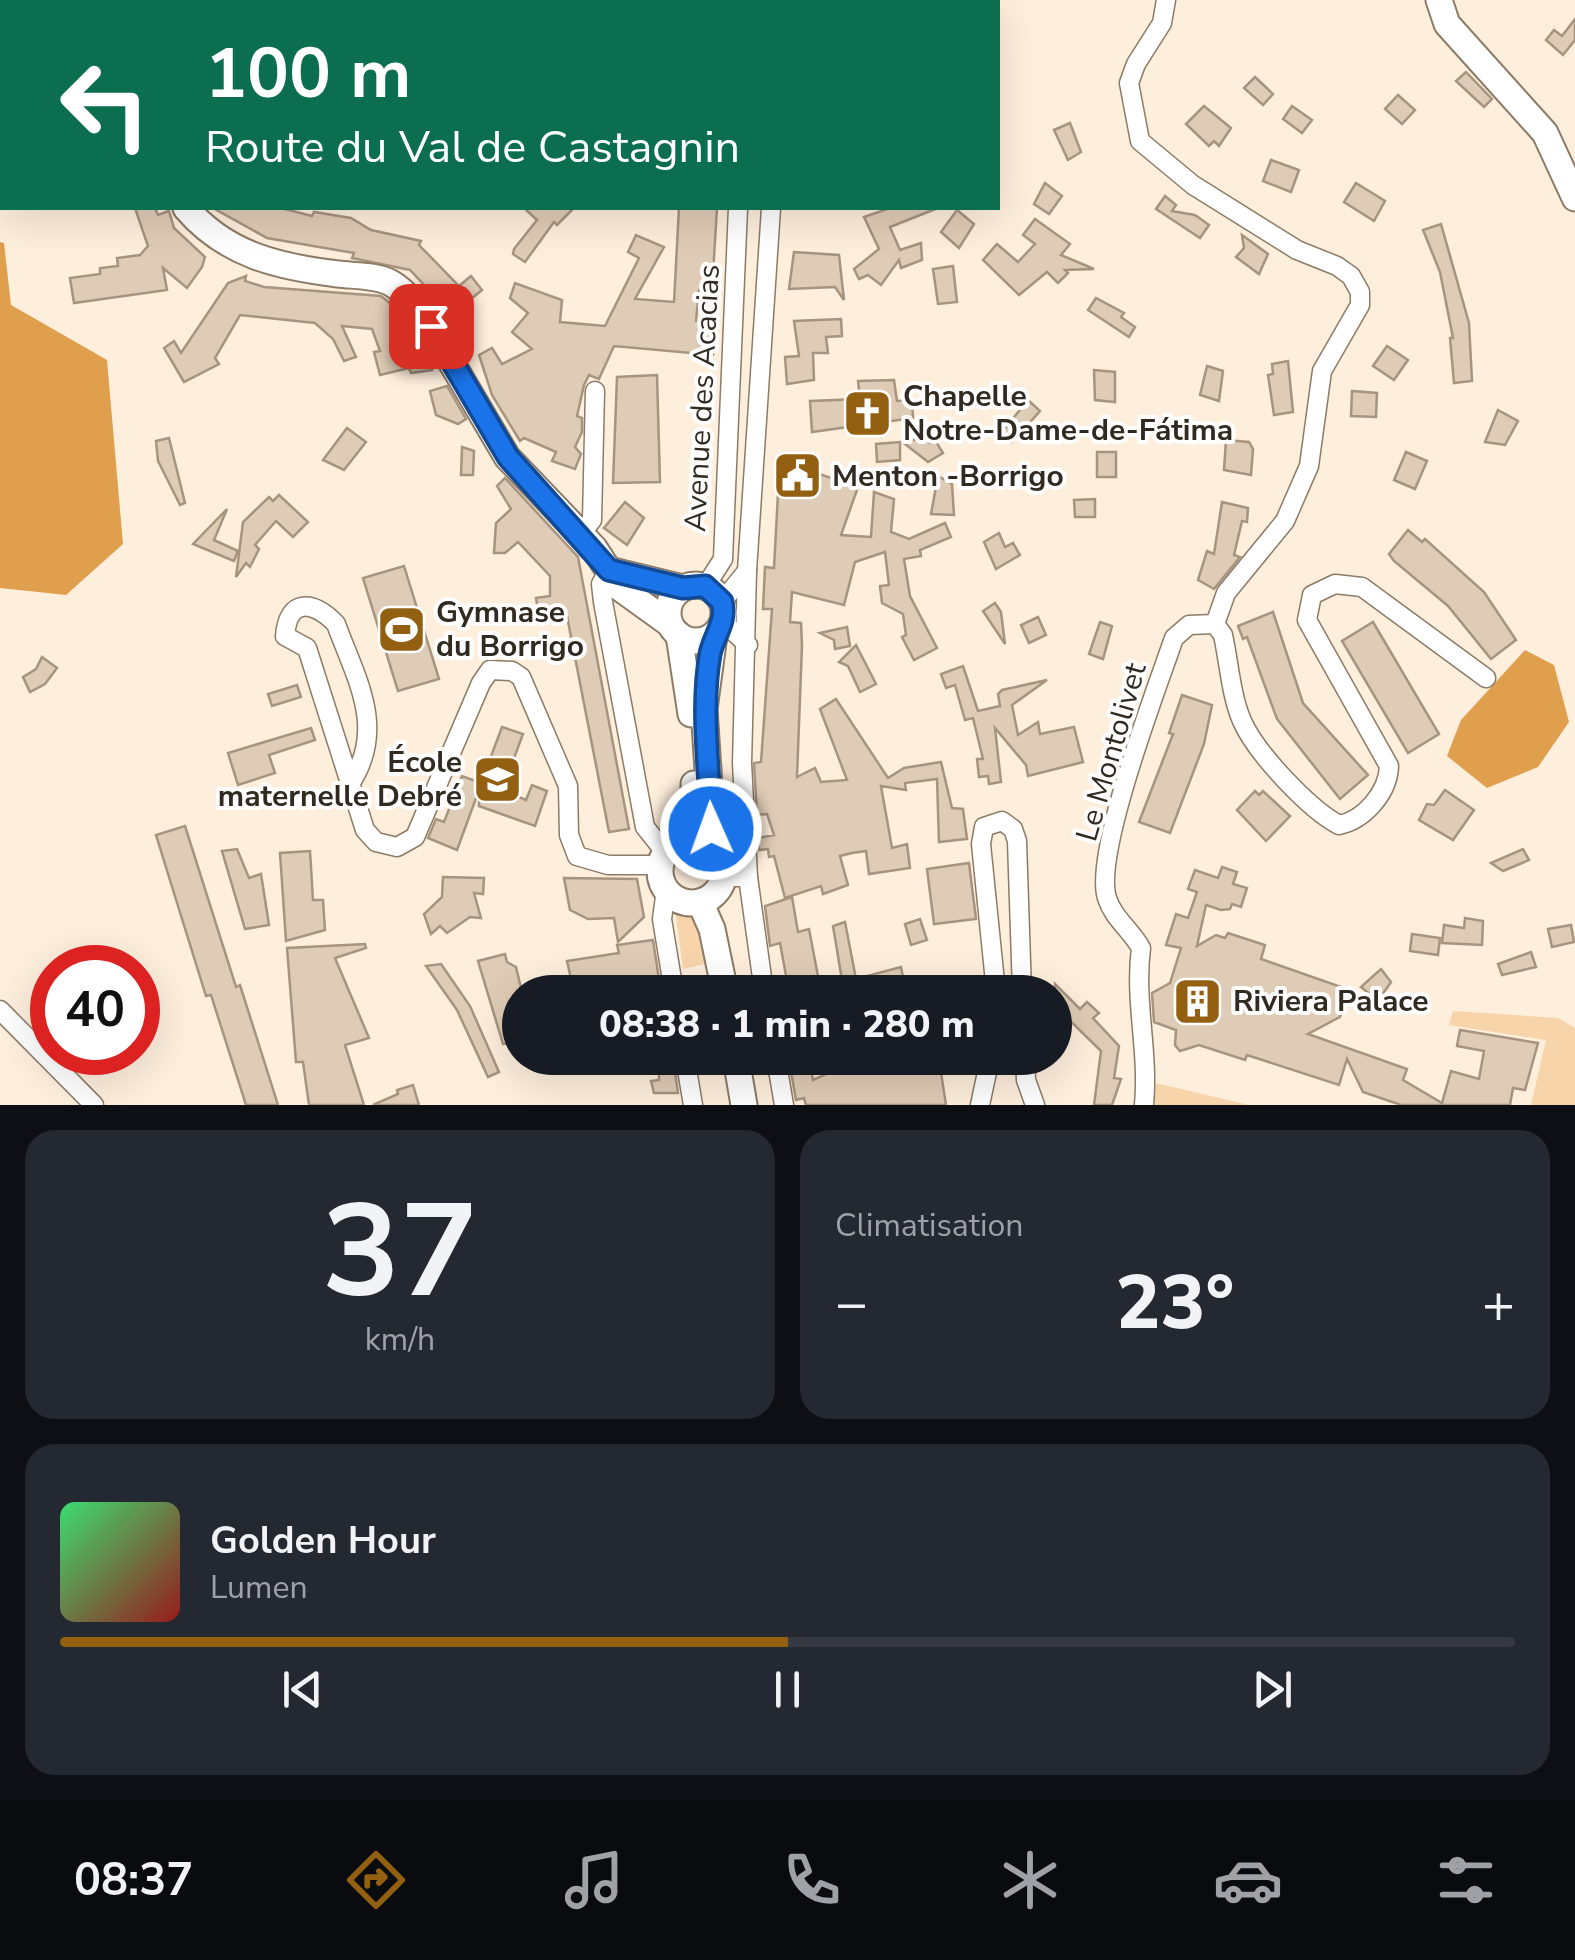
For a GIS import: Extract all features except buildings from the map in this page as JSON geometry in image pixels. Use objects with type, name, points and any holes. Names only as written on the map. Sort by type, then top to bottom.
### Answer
[{"type":"street","points":[[1166,0],[1162,24],[1136,64],[1129,83],[1140,141],[1194,186],[1297,250],[1337,266],[1351,276],[1360,292],[1360,305],[1322,371],[1308,466],[1285,521],[1226,593],[1215,624],[1223,635],[1241,718],[1253,739],[1320,815],[1338,826],[1353,822],[1383,792],[1389,766],[1307,620],[1312,595],[1336,584],[1362,587],[1486,678]]},
{"type":"street","points":[[1439,0],[1447,24],[1545,132],[1575,198]]},
{"type":"street","points":[[188,210],[211,232],[251,257],[306,270],[380,279],[395,286],[420,308],[508,457],[595,550],[620,588],[675,630],[700,641],[709,607],[747,571]]},
{"type":"street","name":"Avenue des Acacias","points":[[709,607],[722,559],[738,210]]},
{"type":"street","name":"Avenue des Acacias","points":[[760,975],[736,877],[748,645],[747,571],[771,210]]},
{"type":"street","points":[[596,390],[592,520],[595,550],[645,828],[669,861],[675,899],[700,902],[736,877],[712,846],[704,709],[709,607]]},
{"type":"street","points":[[595,550],[709,607],[748,645]]},
{"type":"street","points":[[671,975],[662,919],[669,861],[695,795],[687,668],[671,600],[709,607]]},
{"type":"street","points":[[350,784],[364,752],[370,716],[336,624],[324,612],[308,606],[295,609],[286,619],[284,636],[307,648],[364,830],[387,848],[405,845],[424,822],[481,683],[490,670],[512,670],[522,677],[568,786],[569,835],[577,856],[608,865],[669,861],[712,846]]},
{"type":"street","name":"Le Montolivet","points":[[1144,1105],[1148,1050],[1137,990],[1142,948],[1112,912],[1104,878],[1130,766],[1174,638],[1189,624],[1215,624]]},
{"type":"street","points":[[994,975],[981,844],[984,826],[1002,821],[1013,829],[1016,841],[1021,975]]},
{"type":"street","points":[[700,902],[712,929],[721,975]]},
{"type":"street","points":[[0,1010],[94,1105]]},
{"type":"street","points":[[688,1075],[694,1105]]},
{"type":"street","points":[[739,1075],[744,1105]]},
{"type":"street","points":[[779,1075],[784,1105]]},
{"type":"street","points":[[980,1105],[986,1075]]},
{"type":"street","points":[[1028,1075],[1035,1105]]},
{"type":"shaded area","points":[[0,242],[4,243],[11,305],[107,360],[123,544],[66,595],[0,588]]},
{"type":"shaded area","points":[[1525,650],[1554,665],[1569,722],[1538,767],[1487,788],[1447,756],[1461,720]]},
{"type":"shaded area","points":[[675,909],[694,913],[705,964],[683,969]]},
{"type":"shaded area","points":[[1453,1011],[1558,1018],[1575,1028],[1575,1105],[1531,1105],[1546,1040],[1449,1025]]},
{"type":"shaded area","points":[[1156,1083],[1249,1105],[1154,1105]]},
{"type":"place","name":"Chapelle Notre-Dame-de-Fátima","points":[[868,413]]},
{"type":"place","name":"Menton -Borrigo","points":[[797,476]]},
{"type":"place","name":"Gymnase du Borrigo","points":[[401,629]]},
{"type":"place","name":"École maternelle Debré","points":[[497,779]]},
{"type":"place","name":"Riviera Palace","points":[[1198,1001]]},
{"type":"route","points":[[431,326],[492,436],[594,548],[609,570],[683,588],[705,586],[722,602],[723,622],[714,635],[705,684],[711,829]]}]
